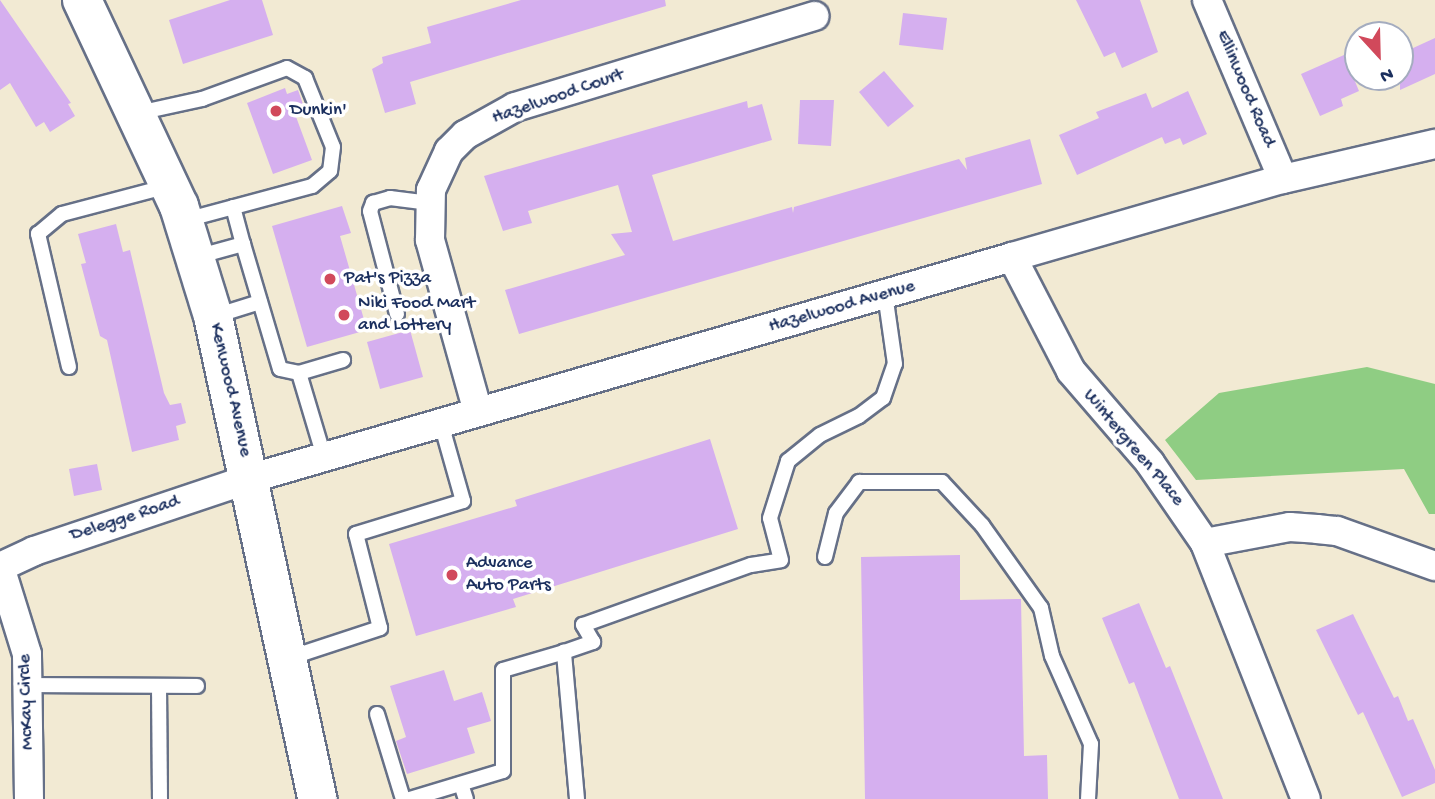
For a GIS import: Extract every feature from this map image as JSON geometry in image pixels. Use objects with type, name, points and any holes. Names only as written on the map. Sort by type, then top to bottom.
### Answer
[{"type":"main road","name":"Kenwood Avenue","points":[[86,2],[177,203],[213,316],[252,478],[317,799]]},
{"type":"street","name":"Ellinwood Road","points":[[1207,0],[1283,179]]},
{"type":"street","name":"Hazelwood Court","points":[[478,412],[430,240],[430,203],[437,171],[449,151],[487,120],[515,107],[815,16]]},
{"type":"street","name":"Hazelwood Avenue","points":[[252,478],[1283,179],[1435,144]]},
{"type":"street","name":"Wintergreen Place","points":[[1012,257],[1071,371],[1150,463],[1205,543],[1306,799]]},
{"type":"street","name":"Delegge Road","points":[[0,567],[70,536],[252,478]]},
{"type":"street","points":[[1205,543],[1290,527],[1317,529],[1337,531],[1435,566]]},
{"type":"street","name":"McKay Circle","points":[[0,567],[19,617],[29,685],[29,799]]},
{"type":"lane","points":[[69,367],[38,234],[62,214],[177,203],[233,207],[312,186],[330,171],[333,148],[305,78],[287,68],[202,99],[138,113]]},
{"type":"lane","points":[[397,314],[370,211],[373,203],[390,198],[430,203]]},
{"type":"lane","points":[[233,207],[280,369],[299,373],[343,360]]},
{"type":"lane","points":[[195,258],[243,244]]},
{"type":"lane","points":[[410,799],[503,771],[503,670],[593,642],[583,625],[751,565],[781,560],[771,518],[788,461],[820,435],[859,416],[883,398],[895,363],[885,294]]},
{"type":"lane","points":[[213,316],[261,302]]},
{"type":"lane","points":[[299,373],[324,457]]},
{"type":"lane","points":[[288,658],[380,628],[356,534],[463,501],[442,423]]},
{"type":"lane","points":[[825,556],[835,513],[859,482],[942,482],[982,525],[1041,608],[1052,656],[1091,744],[1088,799]]},
{"type":"lane","points":[[564,652],[578,799]]},
{"type":"lane","points":[[29,685],[197,686]]},
{"type":"lane","points":[[159,686],[160,799]]},
{"type":"lane","points":[[377,714],[403,799]]},
{"type":"lane","points":[[461,784],[466,799]]},
{"type":"green space","points":[[1367,367],[1435,384],[1435,514],[1429,514],[1404,469],[1196,480],[1165,440],[1219,393]]},
{"type":"building","points":[[0,0],[71,103],[68,104],[75,116],[50,132],[44,122],[36,127],[10,83],[0,90]]},
{"type":"building","points":[[230,0],[262,0],[273,35],[183,64],[169,20]]},
{"type":"building","points":[[521,0],[665,0],[666,6],[410,82],[416,104],[385,113],[372,69],[383,63],[382,57],[431,43],[427,27]]},
{"type":"building","points":[[1076,0],[1140,0],[1158,52],[1122,68],[1115,52],[1104,57]]},
{"type":"building","points":[[903,13],[947,18],[943,50],[899,45]]},
{"type":"building","points":[[1435,38],[1435,74],[1414,84],[1414,48]]},
{"type":"building","points":[[1344,55],[1344,91],[1359,91],[1341,99],[1343,106],[1320,116],[1301,74]]},
{"type":"building","points":[[884,71],[914,106],[888,127],[859,92]]},
{"type":"building","points":[[285,88],[287,94],[298,90],[305,110],[295,114],[312,160],[273,174],[247,103]]},
{"type":"building","points":[[1188,91],[1207,134],[1183,145],[1180,138],[1165,144],[1162,137],[1077,175],[1059,135],[1099,118],[1096,112],[1146,93],[1152,108]]},
{"type":"building","points":[[800,100],[834,100],[831,146],[798,144]]},
{"type":"building","points":[[747,101],[748,108],[762,104],[772,140],[652,175],[673,241],[792,207],[793,213],[794,207],[959,159],[967,170],[965,158],[1030,139],[1042,184],[519,334],[505,290],[625,255],[611,234],[632,232],[618,185],[528,211],[532,223],[503,231],[484,176]]},
{"type":"building","points":[[342,206],[351,233],[340,236],[367,330],[307,347],[272,226]]},
{"type":"building","points":[[116,224],[123,252],[130,250],[164,393],[170,405],[181,403],[186,423],[176,426],[179,440],[132,452],[107,340],[100,336],[81,264],[86,263],[78,234]]},
{"type":"building","points":[[410,330],[423,377],[380,389],[367,342]]},
{"type":"building","points":[[710,439],[738,529],[513,599],[516,607],[416,636],[389,544],[517,506],[515,500]]},
{"type":"building","points":[[97,464],[102,490],[74,496],[69,469]]},
{"type":"building","points":[[960,555],[960,600],[1021,599],[1024,756],[1047,755],[1048,799],[865,799],[861,557]]},
{"type":"building","points":[[1139,603],[1166,668],[1170,666],[1223,799],[1179,799],[1134,682],[1129,684],[1102,618]]},
{"type":"building","points":[[1353,614],[1394,698],[1398,696],[1408,721],[1413,719],[1435,770],[1435,783],[1402,797],[1363,712],[1358,715],[1316,630]]},
{"type":"building","points":[[444,670],[454,701],[482,692],[491,721],[467,728],[475,753],[407,774],[396,741],[406,737],[390,686]]},
{"type":"place","name":"Dunkin'","points":[[276,111]]},
{"type":"place","name":"Pat's Pizza","points":[[330,279]]},
{"type":"place","name":"Niki Food Mart and Lottery","points":[[344,315]]},
{"type":"place","name":"Advance Auto Parts","points":[[452,575]]}]
